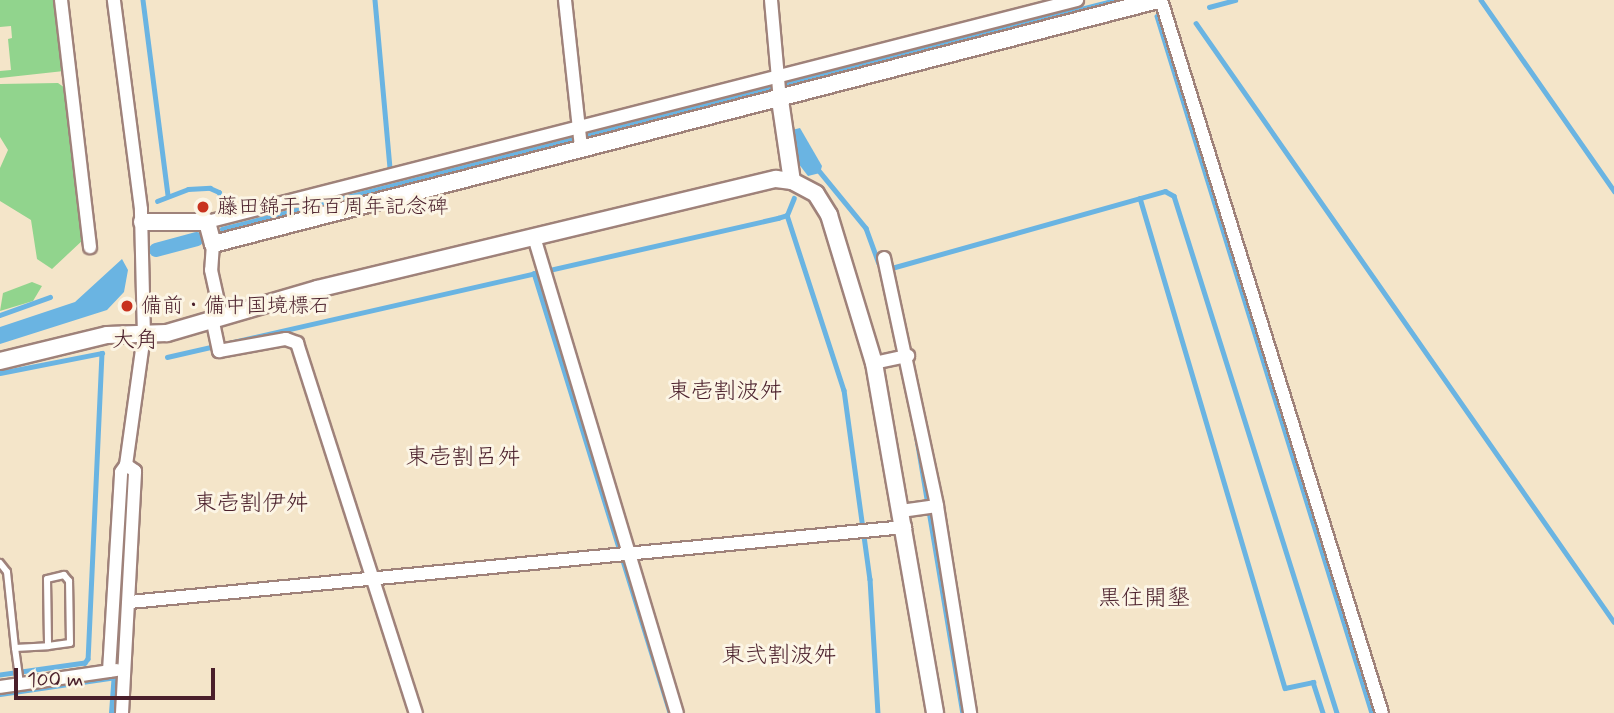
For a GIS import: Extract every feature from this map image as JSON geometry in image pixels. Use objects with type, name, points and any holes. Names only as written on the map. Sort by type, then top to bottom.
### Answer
[{"type":"street","points":[[61,0],[90,247]]},
{"type":"street","points":[[114,0],[142,222],[144,336],[126,465],[121,472],[117,670],[122,713]]},
{"type":"street","points":[[565,0],[580,134]]},
{"type":"street","points":[[771,0],[792,181]]},
{"type":"street","points":[[142,222],[207,222],[779,87],[1077,0]]},
{"type":"street","points":[[213,244],[580,134],[1160,0],[1382,713]]},
{"type":"street","points":[[0,361],[107,335],[144,336],[776,179],[792,181],[816,194],[829,215],[874,363],[905,527],[935,713]]},
{"type":"street","points":[[207,222],[213,244],[211,270],[218,344],[286,340],[297,344],[416,713]]},
{"type":"street","points":[[534,237],[623,556],[677,713]]},
{"type":"street","points":[[886,266],[970,713]]},
{"type":"street","points":[[874,363],[903,357]]},
{"type":"street","points":[[117,670],[130,602],[135,471],[126,465]]},
{"type":"street","points":[[901,511],[932,507]]},
{"type":"street","points":[[130,602],[905,527]]},
{"type":"street","points":[[0,687],[19,681],[117,670]]},
{"type":"lane","points":[[0,563],[7,572],[19,681]]},
{"type":"lane","points":[[15,648],[48,646],[69,643],[69,581],[64,575],[47,579],[48,646]]},
{"type":"green space","points":[[0,0],[55,0],[64,71],[0,78],[0,71],[11,70],[8,39],[12,38],[11,26],[0,27]]},
{"type":"green space","points":[[58,83],[65,88],[84,239],[52,269],[37,259],[31,220],[0,201],[0,168],[8,150],[0,137],[0,84]]},
{"type":"green space","points":[[32,282],[42,286],[33,301],[0,311],[3,293]]},
{"type":"water","points":[[800,128],[822,166],[820,173],[808,176],[798,163],[792,130]]},
{"type":"water","points":[[122,259],[128,270],[124,292],[107,310],[0,344],[0,327],[75,302]]},
{"type":"waterway","points":[[143,0],[168,195]]},
{"type":"waterway","points":[[375,0],[390,169]]},
{"type":"waterway","points":[[222,229],[1116,0]]},
{"type":"waterway","points":[[1209,7],[1235,0]]},
{"type":"waterway","points":[[1481,0],[1614,191]]},
{"type":"waterway","points":[[1157,16],[1372,713]]},
{"type":"waterway","points":[[1196,23],[1614,622]]},
{"type":"waterway","points":[[816,167],[866,228],[879,263]]},
{"type":"waterway","points":[[157,201],[188,189],[210,188],[219,192],[230,214]]},
{"type":"waterway","points":[[888,269],[1165,191],[1174,196],[1337,713]]},
{"type":"waterway","points":[[167,357],[778,218],[787,215],[794,198]]},
{"type":"waterway","points":[[1140,198],[1285,688],[1313,682],[1323,713]]},
{"type":"waterway","points":[[787,215],[844,390],[870,579],[878,713]]},
{"type":"waterway","points":[[156,250],[197,239]]},
{"type":"waterway","points":[[534,273],[670,713]]},
{"type":"waterway","points":[[0,315],[50,297]]},
{"type":"waterway","points":[[0,373],[102,353],[88,659],[85,663],[0,675]]},
{"type":"waterway","points":[[917,439],[963,713]]},
{"type":"waterway","points":[[111,713],[127,495]]},
{"type":"waterway","points":[[0,694],[116,677]]},
{"type":"place","name":"藤田錦干拓百周年記念碑","points":[[203,207]]},
{"type":"place","name":"備前・備中国境標石","points":[[127,306]]},
{"type":"district","name":"大角","points":[[135,341]]},
{"type":"district","name":"東壱割波舛","points":[[725,392]]},
{"type":"district","name":"東壱割呂舛","points":[[463,458]]},
{"type":"district","name":"東壱割伊舛","points":[[251,504]]},
{"type":"district","name":"黒住開墾","points":[[1144,599]]},
{"type":"district","name":"東弐割波舛","points":[[779,656]]}]
